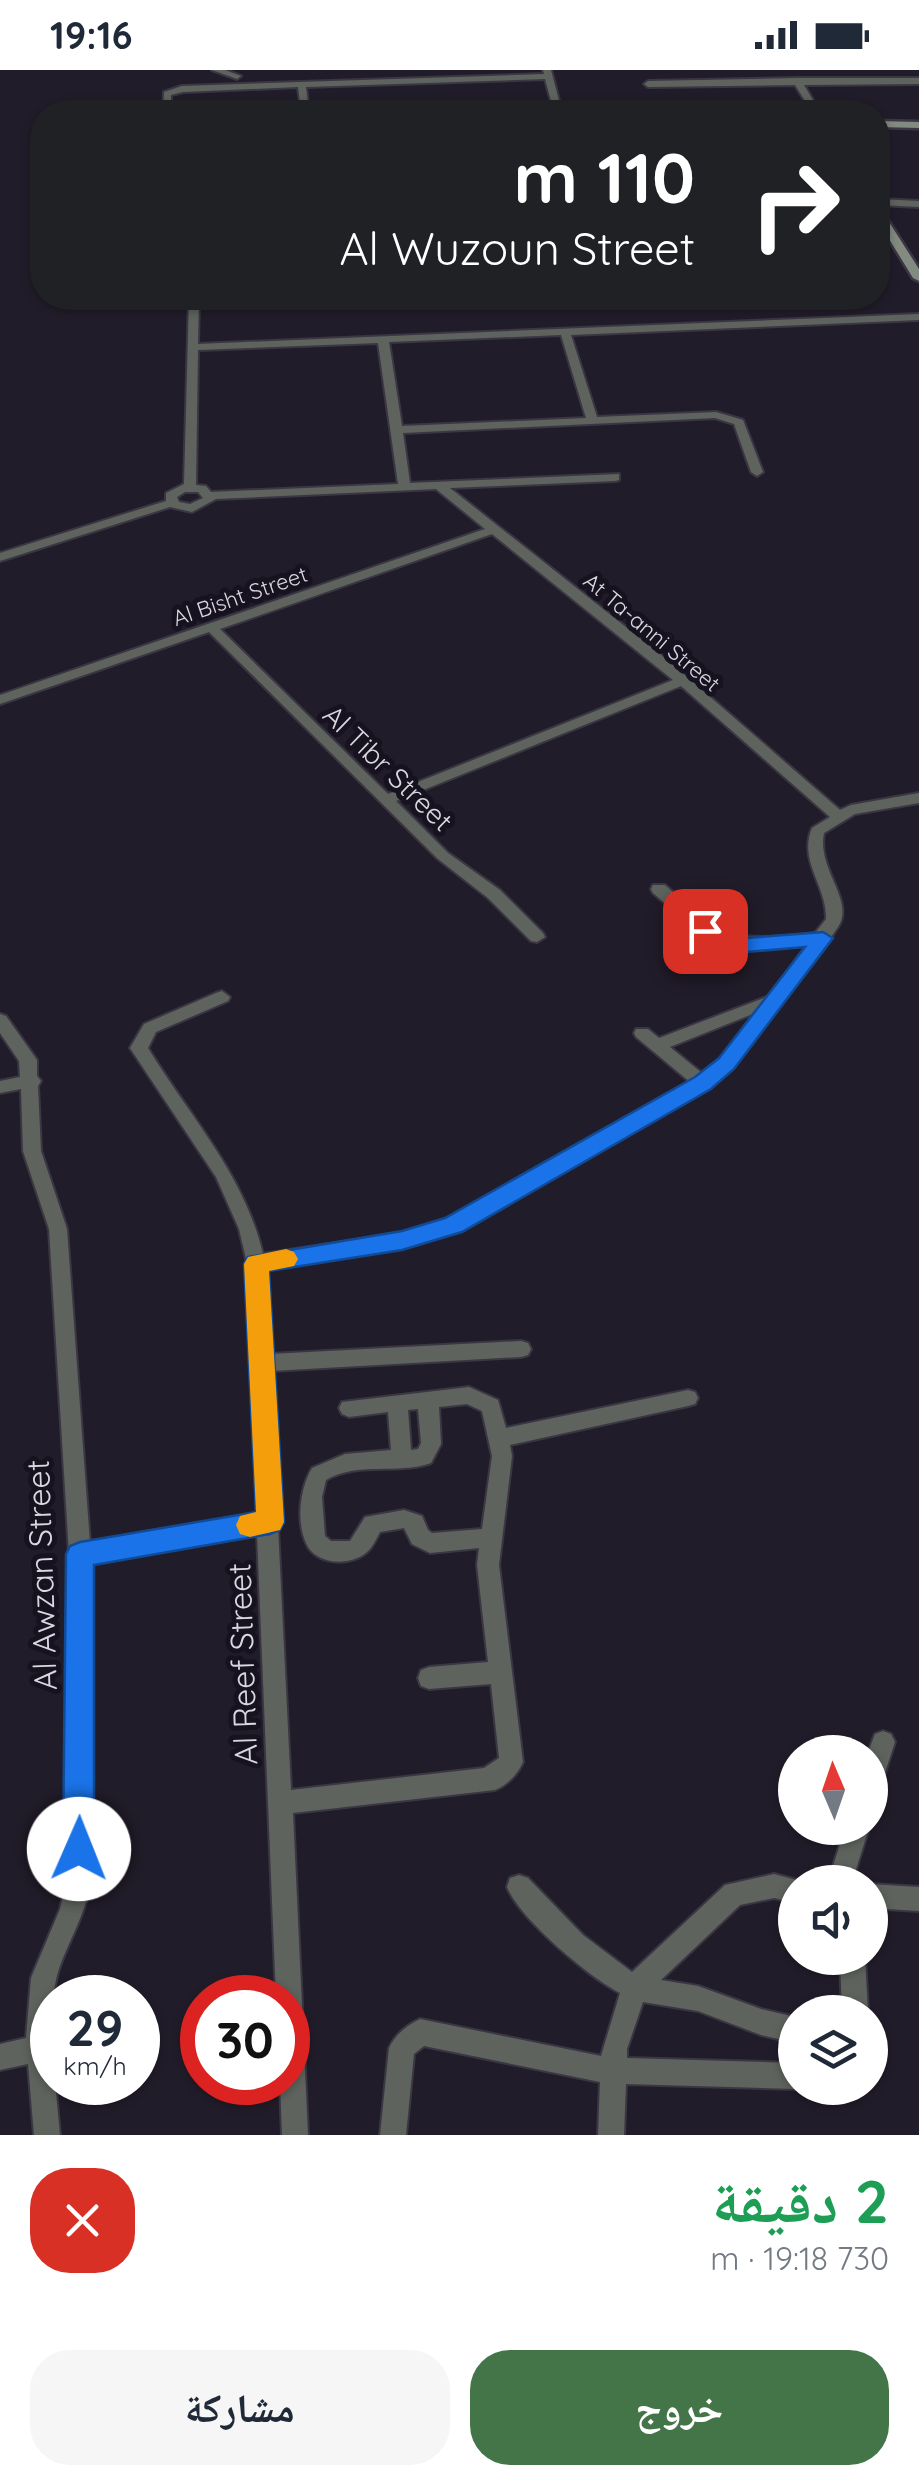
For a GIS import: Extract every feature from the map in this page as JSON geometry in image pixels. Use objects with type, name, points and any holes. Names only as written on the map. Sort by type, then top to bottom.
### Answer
[{"type":"street","points":[[216,70],[237,76]]},
{"type":"street","points":[[167,100],[167,94],[176,89],[548,73],[555,100]]},
{"type":"street","points":[[797,80],[808,100]]},
{"type":"street","points":[[648,84],[919,81]]},
{"type":"street","points":[[302,85],[304,100]]},
{"type":"street","points":[[890,124],[919,124]]},
{"type":"street","points":[[890,203],[919,204]]},
{"type":"street","points":[[890,241],[918,273]]},
{"type":"street","points":[[190,487],[194,310]]},
{"type":"street","points":[[192,347],[919,316]]},
{"type":"street","points":[[566,331],[593,421]]},
{"type":"street","points":[[383,339],[406,487]]},
{"type":"street","points":[[397,430],[727,416],[742,426],[758,472]]},
{"type":"street","points":[[171,503],[172,493],[190,487],[210,496],[615,477]]},
{"type":"street","name":"At Ta-anni Street","points":[[438,486],[682,681],[837,815]]},
{"type":"street","points":[[0,556],[171,503],[192,508],[210,496]]},
{"type":"street","name":"Al Bisht Street","points":[[0,700],[494,530]]},
{"type":"street","name":"Al Tibr Street","points":[[211,627],[386,800],[537,936]]},
{"type":"street","points":[[386,800],[682,681]]},
{"type":"street","points":[[256,1264],[402,1240],[453,1225],[703,1083],[726,1064],[823,938],[836,908],[812,858],[812,844],[818,831],[837,815],[866,805],[919,798]]},
{"type":"street","points":[[659,889],[705,931],[731,942],[823,938]]},
{"type":"street","name":"Al Reef Street","points":[[222,997],[150,1028],[139,1040],[143,1054],[174,1098],[185,1122],[206,1142],[239,1198],[256,1264],[296,2135]]},
{"type":"street","points":[[703,1083],[650,1039],[776,999]]},
{"type":"street","name":"Al Awzan Street","points":[[0,1020],[28,1060],[32,1081],[32,1150],[56,1216],[80,1554],[77,1902],[46,1975]]},
{"type":"street","points":[[0,1087],[32,1081]]},
{"type":"street","points":[[261,1362],[521,1349]]},
{"type":"street","points":[[280,1804],[496,1778],[510,1762],[512,1751],[490,1585],[488,1538],[500,1479],[500,1438],[491,1406],[482,1398],[349,1408]]},
{"type":"street","points":[[500,1438],[688,1398]]},
{"type":"street","points":[[428,1400],[430,1449],[420,1458],[338,1464],[321,1471],[312,1487],[317,1545],[326,1551],[355,1550],[367,1541],[373,1524],[404,1519],[414,1523],[420,1536],[430,1543],[488,1538]]},
{"type":"street","points":[[397,1403],[402,1460]]},
{"type":"street","points":[[80,1554],[270,1522]]},
{"type":"street","points":[[429,1678],[502,1672]]},
{"type":"street","points":[[519,1887],[540,1910],[634,1987],[696,1997],[755,2022],[778,2027]]},
{"type":"street","points":[[611,2135],[612,2071],[618,2027],[634,1987],[734,1894],[753,1888],[778,1890]]},
{"type":"street","points":[[888,1897],[919,1899]]},
{"type":"street","points":[[393,2135],[402,2048],[420,2032],[612,2071],[778,2076]]},
{"type":"street","points":[[0,2057],[30,2051]]},
{"type":"street","name":"Al Awzan Street","points":[[45,2105],[47,2135]]},
{"type":"slow traffic","points":[[250,1525],[270,1522],[256,1264],[286,1259]]},
{"type":"route","points":[[79,1849],[80,1554],[270,1522],[256,1264],[402,1240],[453,1225],[703,1083],[726,1064],[823,938],[746,945],[705,931]]}]
